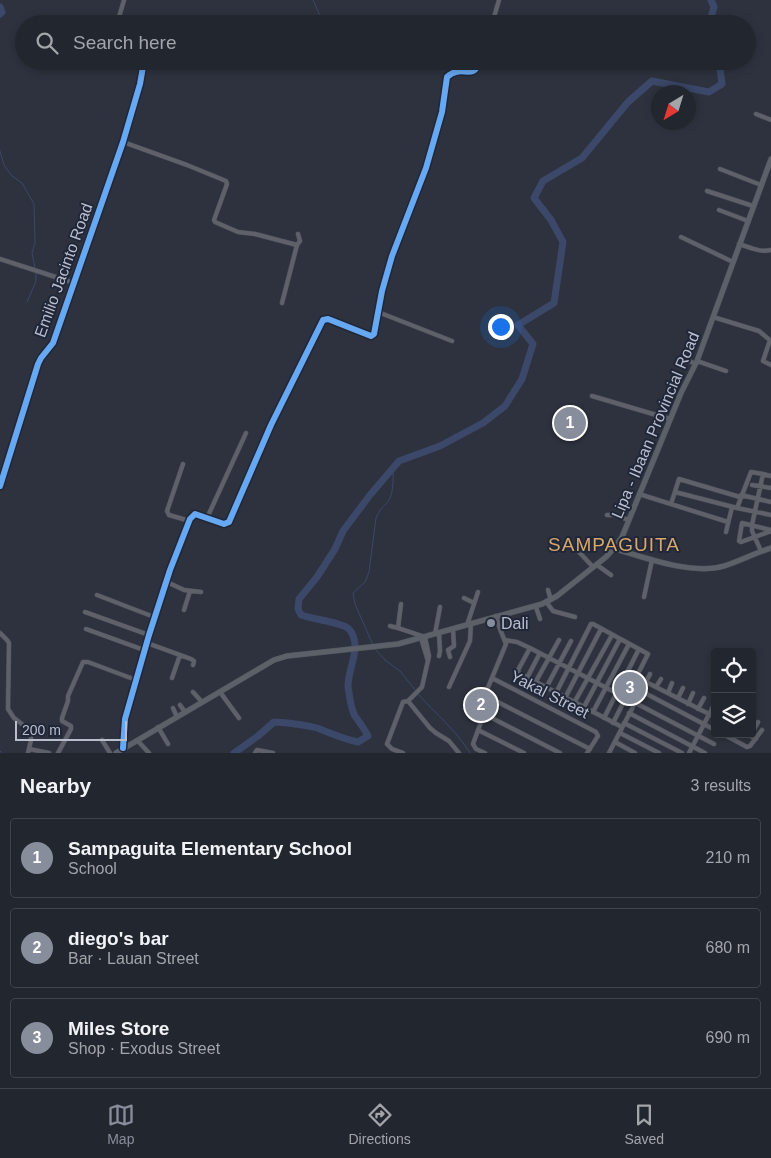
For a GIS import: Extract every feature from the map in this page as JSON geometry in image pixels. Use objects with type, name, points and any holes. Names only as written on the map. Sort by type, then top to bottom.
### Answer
[{"type":"main road","name":"Lipa - Ibaan Provincial Road","points":[[116,753],[274,660],[287,656],[398,644],[496,616],[536,607],[549,601],[595,566],[615,547],[629,520],[670,419],[696,362],[771,159]]},
{"type":"main road","points":[[615,547],[619,550],[652,560],[691,568],[725,566],[771,548]]},
{"type":"street","points":[[120,15],[124,0]]},
{"type":"street","points":[[495,15],[499,0]]},
{"type":"street","name":"Emilio Jacinto Road","points":[[0,486],[38,364],[53,342],[123,142],[142,70]]},
{"type":"street","points":[[124,748],[125,718],[146,643],[190,521],[196,514],[224,524],[228,522],[271,425],[323,320],[328,319],[372,336],[374,334],[382,291],[392,256],[426,168],[442,112],[447,77],[457,71],[472,72],[476,70]]},
{"type":"street","points":[[756,114],[771,120]]},
{"type":"street","points":[[123,142],[226,181],[227,184],[214,220],[215,222],[238,232],[255,234],[297,245]]},
{"type":"street","points":[[720,169],[761,185]]},
{"type":"street","points":[[707,191],[753,206]]},
{"type":"street","points":[[719,210],[748,221]]},
{"type":"street","points":[[282,303],[297,245],[300,241],[298,234]]},
{"type":"street","points":[[681,237],[733,262]]},
{"type":"street","points":[[739,244],[766,252],[771,250]]},
{"type":"street","points":[[0,260],[74,283]]},
{"type":"street","points":[[378,312],[452,341]]},
{"type":"street","points":[[713,317],[759,331],[770,340],[763,361],[771,365]]},
{"type":"street","points":[[682,358],[726,371]]},
{"type":"street","points":[[592,396],[670,419]]},
{"type":"street","points":[[207,518],[246,433]]},
{"type":"street","points":[[183,464],[167,512],[169,515],[190,521]]},
{"type":"street","points":[[737,508],[753,465]]},
{"type":"street","points":[[751,472],[771,476]]},
{"type":"street","points":[[761,551],[754,537],[752,525],[763,474]]},
{"type":"street","points":[[671,504],[680,479],[740,496],[771,502]]},
{"type":"street","points":[[752,485],[771,488]]},
{"type":"street","points":[[675,492],[771,515]]},
{"type":"street","points":[[639,494],[728,522]]},
{"type":"street","points":[[726,532],[732,507]]},
{"type":"street","points":[[607,515],[614,515],[629,520]]},
{"type":"street","points":[[742,523],[771,530],[740,542],[738,541],[742,523]]},
{"type":"street","points":[[579,552],[595,566],[611,575]]},
{"type":"street","points":[[644,597],[652,560]]},
{"type":"street","points":[[167,582],[190,591],[201,592]]},
{"type":"street","points":[[548,590],[549,601],[553,611],[575,617]]},
{"type":"street","points":[[184,610],[190,591]]},
{"type":"street","points":[[449,687],[470,641],[469,624],[478,592]]},
{"type":"street","points":[[97,595],[154,618]]},
{"type":"street","points":[[464,598],[474,603]]},
{"type":"street","points":[[398,628],[401,604]]},
{"type":"street","points":[[439,656],[437,633],[440,607]]},
{"type":"street","points":[[536,607],[540,619]]},
{"type":"street","points":[[85,612],[149,635]]},
{"type":"street","points":[[485,753],[473,744],[484,714],[482,702],[484,695],[505,648],[505,640],[496,616]]},
{"type":"street","points":[[556,693],[591,624],[639,648],[648,654],[613,723]]},
{"type":"street","points":[[390,626],[423,637],[429,656],[422,687],[408,701],[403,702],[387,744],[392,749],[403,753]]},
{"type":"street","points":[[86,629],[144,650]]},
{"type":"street","points":[[450,657],[448,650],[454,646],[453,629]]},
{"type":"street","points":[[565,698],[601,629]]},
{"type":"street","points":[[0,633],[9,643],[8,709],[14,718],[31,732],[29,751],[49,753]]},
{"type":"street","points":[[574,702],[612,635]]},
{"type":"street","points":[[584,708],[620,639]]},
{"type":"street","points":[[505,640],[517,642],[530,648],[714,744]]},
{"type":"street","points":[[535,682],[559,640]]},
{"type":"street","points":[[546,688],[571,641]]},
{"type":"street","points":[[146,643],[193,660],[193,665]]},
{"type":"street","points":[[593,712],[629,644]]},
{"type":"street","points":[[517,672],[530,648]]},
{"type":"street","points":[[604,718],[639,648]]},
{"type":"street","points":[[527,678],[540,653]]},
{"type":"street","points":[[172,678],[180,654]]},
{"type":"street","points":[[58,753],[71,729],[71,726],[62,721],[62,718],[68,696],[83,662],[88,662],[136,680]]},
{"type":"street","points":[[512,669],[622,727]]},
{"type":"street","points":[[610,752],[650,674]]},
{"type":"street","name":"Yakal Street","points":[[492,678],[596,732],[598,736],[589,751]]},
{"type":"street","points":[[656,687],[661,679]]},
{"type":"street","points":[[646,682],[709,715]]},
{"type":"street","points":[[668,693],[672,684]]},
{"type":"street","points":[[678,698],[683,688]]},
{"type":"street","points":[[192,692],[202,702]]},
{"type":"street","points":[[220,692],[239,718]]},
{"type":"street","points":[[642,692],[711,728]]},
{"type":"street","points":[[688,704],[693,693]]},
{"type":"street","points":[[484,695],[589,751]]},
{"type":"street","points":[[698,709],[704,698]]},
{"type":"street","points":[[408,701],[430,728],[449,741],[456,752]]},
{"type":"street","points":[[180,705],[185,712]]},
{"type":"street","points":[[173,708],[177,717]]},
{"type":"street","points":[[689,753],[711,711]]},
{"type":"street","points":[[629,713],[706,753]]},
{"type":"street","points":[[484,714],[560,753]]},
{"type":"street","points":[[624,723],[682,753]]},
{"type":"street","points":[[158,727],[168,744]]},
{"type":"street","points":[[478,730],[524,753]]},
{"type":"street","points":[[730,738],[747,747],[750,746],[762,730]]},
{"type":"street","points":[[620,733],[659,753]]},
{"type":"street","points":[[102,740],[110,753]]},
{"type":"street","points":[[137,740],[149,753]]},
{"type":"street","points":[[615,742],[635,753]]},
{"type":"street","points":[[255,753],[257,750],[272,753]]},
{"type":"waterway","points":[[313,0],[320,15]]},
{"type":"waterway","points":[[711,0],[714,7],[712,15]]},
{"type":"waterway","points":[[0,7],[2,12],[0,14]]},
{"type":"waterway","points":[[234,753],[274,722],[317,728],[358,742],[368,736],[355,716],[349,693],[348,686],[355,649],[353,635],[349,629],[341,625],[301,615],[298,609],[299,599],[317,577],[335,549],[343,531],[399,461],[440,446],[483,423],[505,406],[522,379],[533,344],[518,325],[554,303],[563,242],[551,220],[534,198],[543,181],[582,158],[628,102],[652,81],[709,92],[722,84],[720,70]]},
{"type":"waterway","points":[[0,151],[4,165],[11,175],[22,183],[34,204],[35,243],[32,253],[35,268]]},
{"type":"waterway","points":[[27,302],[36,281],[36,272]]},
{"type":"waterway","points":[[373,645],[355,604],[353,593],[365,582],[369,572],[376,518],[391,495],[392,469]]},
{"type":"waterway","points":[[375,649],[385,660],[401,672],[416,691]]},
{"type":"waterway","points":[[418,694],[452,729],[470,753]]},
{"type":"cycle path","points":[[0,486],[38,364],[53,343],[123,142],[142,70]]},
{"type":"cycle path","points":[[123,748],[125,719],[149,635],[170,570],[190,519],[195,514],[224,524],[229,522],[271,425],[323,320],[328,319],[371,336],[374,334],[382,291],[392,256],[426,168],[442,112],[447,77],[452,73],[474,70]]},
{"type":"place","name":"Sampaguita Elementary School","points":[[570,423]]},
{"type":"place","name":"Dali","points":[[491,623]]},
{"type":"place","name":"Miles Store","points":[[630,688]]},
{"type":"place","name":"diego's bar","points":[[481,705]]},
{"type":"district","name":"SAMPAGUITA","points":[[614,544]]}]
